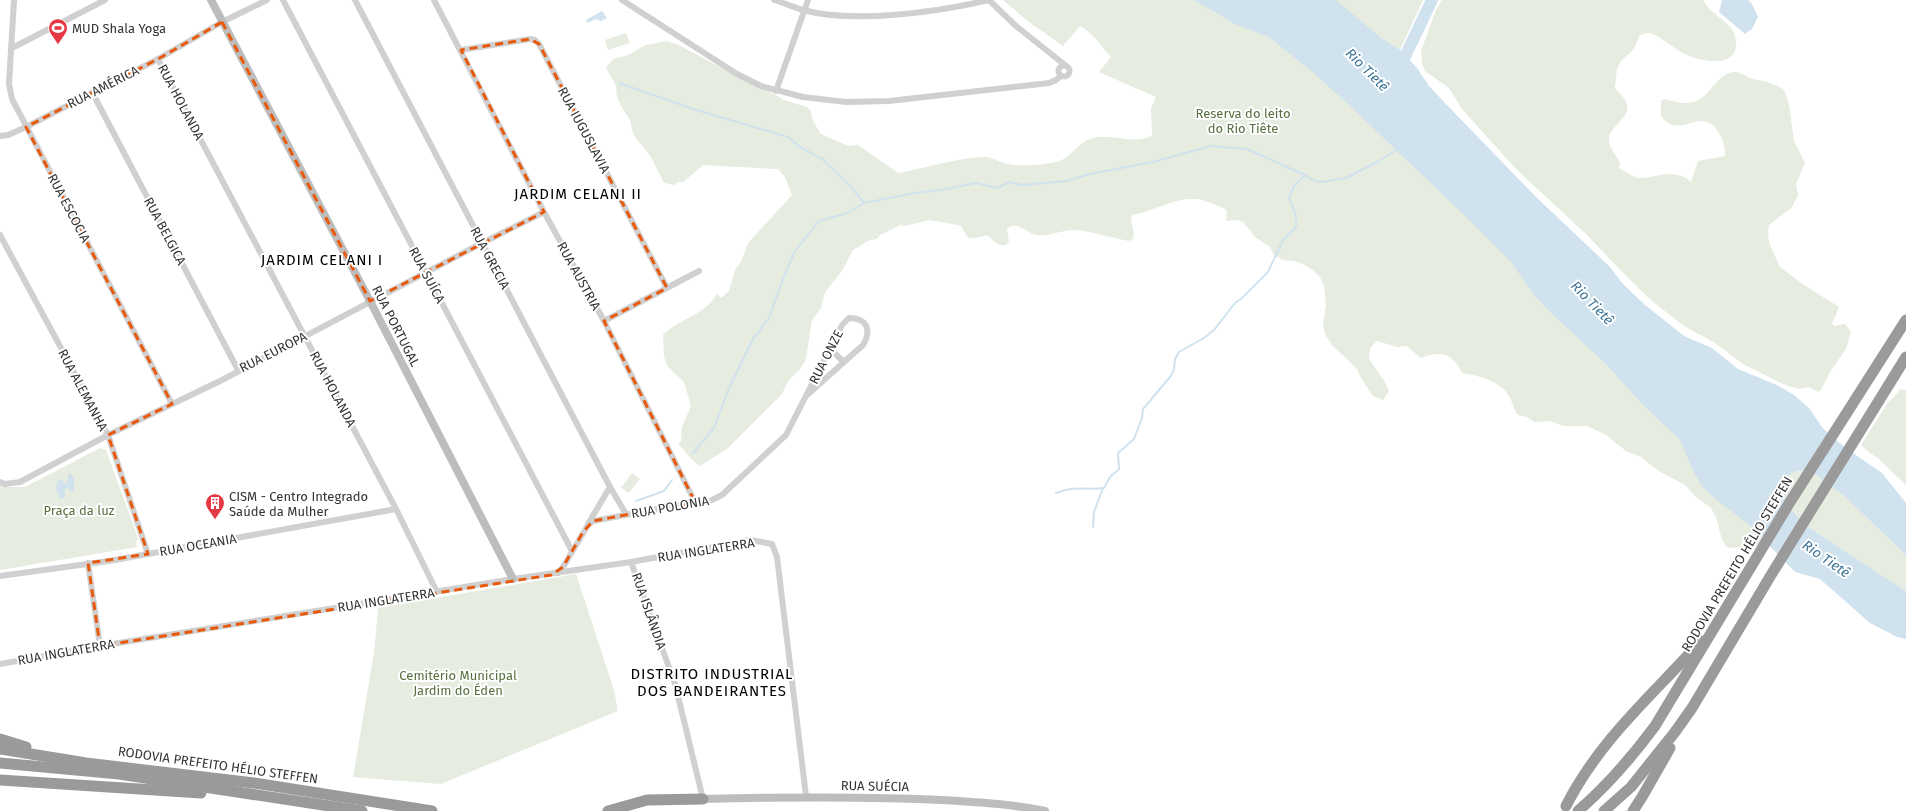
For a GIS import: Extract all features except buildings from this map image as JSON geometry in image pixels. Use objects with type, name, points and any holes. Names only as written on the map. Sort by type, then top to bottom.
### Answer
[{"type":"highway","name":"RODOVIA PREFEITO HÉLIO STEFFEN","points":[[1578,811],[1600,792],[1629,761],[1655,726],[1721,619],[1790,502],[1906,320]]},
{"type":"highway","points":[[1633,811],[1757,597],[1906,357]]},
{"type":"highway","points":[[1566,806],[1591,762],[1614,732],[1637,707],[1666,681],[1721,619]]},
{"type":"highway","points":[[1604,811],[1635,782],[1692,708]]},
{"type":"highway","points":[[0,739],[15,745],[86,763]]},
{"type":"highway","name":"RODOVIA PREFEITO HÉLIO STEFFEN","points":[[0,750],[86,763],[254,783],[432,811]]},
{"type":"highway","name":"RODOVIA PREFEITO HÉLIO STEFFEN","points":[[0,763],[119,774],[362,811]]},
{"type":"highway","points":[[1,780],[272,797]]},
{"type":"highway","points":[[608,811],[648,800],[704,799]]},
{"type":"street","name":"RUA ESCOCIA","points":[[14,0],[9,84],[15,107],[172,404]]},
{"type":"street","points":[[12,48],[105,0]]},
{"type":"street","name":"RUA PORTUGAL","points":[[211,0],[370,301],[513,579]]},
{"type":"street","name":"RUA AMÉRICA","points":[[0,136],[8,135],[26,127],[158,59],[222,22],[267,0]]},
{"type":"street","name":"RUA SUÍCA","points":[[283,0],[572,551]]},
{"type":"street","name":"RUA GRECIA","points":[[355,0],[610,487],[626,514]]},
{"type":"street","name":"RUA AUSTRIA","points":[[434,0],[544,212],[604,321],[695,502]]},
{"type":"street","points":[[622,0],[736,74],[761,86],[803,97],[846,102],[889,101],[1049,83],[1061,76],[1066,76],[1070,72],[1068,67],[1016,26],[989,0],[953,9],[894,14],[843,16],[804,10],[774,0]]},
{"type":"street","points":[[776,91],[808,0]]},
{"type":"street","name":"RUA IUGUSLAVIA","points":[[461,50],[530,39],[535,40],[539,44],[667,288]]},
{"type":"street","name":"RUA HOLANDA","points":[[158,59],[396,509],[437,592]]},
{"type":"street","name":"RUA BELGICA","points":[[92,92],[238,370]]},
{"type":"street","name":"RUA EUROPA","points":[[0,482],[5,484],[20,482],[108,435],[305,336],[482,242],[544,212]]},
{"type":"street","name":"RUA ALEMANHA","points":[[0,235],[108,435],[148,554]]},
{"type":"street","points":[[604,321],[699,271]]},
{"type":"street","name":"RUA ONZE","points":[[786,435],[842,325],[849,318],[856,318],[863,322],[868,329],[868,337],[863,345],[806,396]]},
{"type":"street","points":[[830,349],[844,362]]},
{"type":"street","name":"RUA POLONIA","points":[[588,525],[599,520],[626,514],[695,502],[710,501],[722,495],[786,435]]},
{"type":"street","points":[[558,573],[610,487]]},
{"type":"street","name":"RUA OCEANIA","points":[[0,576],[148,554],[396,509]]},
{"type":"street","name":"RUA INGLATERRA","points":[[0,664],[100,646],[513,579],[551,575],[631,562],[751,540],[772,544],[777,557],[806,796]]},
{"type":"street","name":"RUA ISLÂNDIA","points":[[631,562],[674,684],[704,799]]},
{"type":"street","points":[[88,563],[100,646]]},
{"type":"street","name":"RUA SUÉCIA","points":[[704,799],[806,796],[947,801],[1045,811]]},
{"type":"highlighted area","points":[[222,22],[370,301],[544,212],[461,50],[530,39],[539,44],[667,288],[604,321],[695,502],[593,521],[583,532],[563,567],[551,575],[100,646],[88,563],[148,554],[108,435],[172,404],[26,127],[158,59]]},
{"type":"green space","name":"Reserva do leito do Rio Tiête","points":[[1003,0],[1218,0],[1299,50],[1547,296],[1764,531],[1761,540],[1756,547],[1751,549],[1727,547],[1722,540],[1716,517],[1711,508],[1695,496],[1685,485],[1657,470],[1641,457],[1626,451],[1606,435],[1587,426],[1564,426],[1549,421],[1534,422],[1527,417],[1518,415],[1510,398],[1502,387],[1490,380],[1462,373],[1454,361],[1445,355],[1434,354],[1421,358],[1407,346],[1397,347],[1377,341],[1370,348],[1369,359],[1385,382],[1389,391],[1383,400],[1373,396],[1357,369],[1332,345],[1326,336],[1323,326],[1326,305],[1324,286],[1320,277],[1313,270],[1303,264],[1283,260],[1274,255],[1269,246],[1256,238],[1243,222],[1237,220],[1226,221],[1227,212],[1224,208],[1196,199],[1169,203],[1132,215],[1131,221],[1134,236],[1133,239],[1129,241],[1077,230],[1067,230],[1037,235],[1018,226],[1011,226],[1007,229],[1009,242],[1006,245],[1000,245],[987,235],[978,238],[971,238],[966,235],[962,227],[958,225],[930,220],[904,226],[900,225],[880,235],[877,239],[870,240],[853,250],[842,271],[825,292],[821,308],[812,320],[806,359],[800,369],[788,381],[782,394],[727,449],[700,466],[697,464],[678,444],[681,441],[682,427],[691,406],[684,382],[668,367],[664,357],[663,335],[677,324],[705,308],[717,294],[721,298],[729,291],[735,270],[741,262],[748,243],[792,195],[785,177],[778,169],[703,165],[683,182],[677,182],[676,185],[664,183],[651,157],[633,134],[630,120],[621,106],[617,97],[616,86],[606,68],[613,59],[628,55],[646,45],[667,41],[679,45],[729,72],[764,88],[784,100],[807,107],[810,110],[813,121],[821,134],[848,146],[858,145],[898,173],[952,161],[984,157],[1013,165],[1044,164],[1056,162],[1066,158],[1087,140],[1093,138],[1108,137],[1136,139],[1152,136],[1151,108],[1156,97],[1099,72],[1111,57],[1090,33],[1080,26],[1063,46],[1029,22]]},
{"type":"green space","points":[[1334,0],[1423,0],[1400,50],[1380,37]]},
{"type":"green space","points":[[1442,0],[1703,0],[1710,9],[1729,25],[1734,33],[1736,45],[1734,53],[1728,58],[1720,61],[1701,60],[1691,57],[1653,34],[1648,33],[1640,35],[1633,50],[1622,60],[1617,68],[1615,88],[1625,100],[1627,108],[1626,113],[1612,130],[1609,143],[1620,163],[1619,168],[1634,176],[1646,178],[1672,174],[1679,175],[1691,182],[1698,161],[1725,156],[1723,141],[1715,127],[1710,123],[1698,121],[1679,126],[1667,122],[1661,116],[1661,101],[1664,99],[1683,103],[1694,102],[1705,95],[1724,76],[1729,73],[1736,72],[1773,84],[1784,90],[1789,104],[1794,141],[1805,163],[1796,184],[1798,195],[1792,207],[1769,225],[1769,243],[1780,267],[1804,285],[1839,307],[1832,324],[1835,326],[1845,324],[1851,332],[1846,349],[1830,372],[1821,390],[1818,392],[1809,387],[1798,389],[1783,384],[1743,364],[1715,343],[1684,326],[1652,301],[1586,234],[1516,169],[1462,109],[1449,88],[1425,71],[1422,63],[1421,51],[1436,10]]},
{"type":"green space","points":[[626,33],[630,43],[608,50],[605,40]]},
{"type":"green space","points":[[1901,389],[1906,390],[1906,485],[1879,459],[1861,445],[1887,404]]},
{"type":"green space","name":"Praça da luz","points":[[100,448],[106,450],[138,538],[136,543],[137,547],[0,570],[0,485],[9,487],[25,487]]},
{"type":"green space","points":[[1802,470],[1811,471],[1843,495],[1906,555],[1906,591],[1805,525],[1787,505],[1785,492],[1789,473]]},
{"type":"green space","points":[[632,473],[640,479],[629,493],[621,488]]},
{"type":"green space","name":"Cemitério Municipal Jardim do Éden","points":[[576,574],[614,690],[618,711],[441,784],[353,777],[374,653],[378,608]]},
{"type":"water","name":"Rio Tietê","points":[[1194,0],[1336,0],[1380,37],[1400,50],[1417,68],[1429,86],[1444,102],[1536,197],[1609,266],[1623,284],[1645,305],[1684,336],[1712,348],[1738,369],[1779,386],[1794,395],[1809,408],[1822,427],[1830,435],[1847,449],[1882,473],[1906,503],[1906,555],[1843,495],[1811,471],[1802,470],[1790,473],[1785,492],[1787,505],[1805,525],[1906,591],[1906,639],[1897,637],[1870,623],[1820,579],[1795,572],[1749,525],[1712,496],[1702,486],[1692,469],[1680,440],[1641,403],[1608,366],[1549,311],[1534,295],[1511,262],[1462,213],[1316,75],[1269,37],[1235,24]]},
{"type":"water","points":[[1722,0],[1748,0],[1752,4],[1758,17],[1752,29],[1745,34],[1719,12]]},
{"type":"water","points":[[602,11],[607,18],[601,21],[596,19],[587,23],[586,20]]},
{"type":"water","points":[[70,473],[74,478],[74,490],[70,491],[67,487],[65,489],[65,497],[60,499],[56,488],[57,481],[62,479],[65,484]]},
{"type":"waterway","points":[[1399,69],[1432,0]]},
{"type":"waterway","points":[[619,83],[693,109],[788,137],[800,147],[822,159],[864,202]]},
{"type":"waterway","points":[[693,453],[714,428],[729,388],[753,339],[769,318],[784,276],[795,251],[819,221],[847,213],[864,203],[915,193],[947,189],[976,183],[998,188],[1009,182],[1022,185],[1067,181],[1090,174],[1153,162],[1210,146],[1247,149],[1315,181],[1323,182],[1346,178],[1379,161],[1398,149]]},
{"type":"waterway","points":[[1056,493],[1074,489],[1104,488],[1110,477],[1119,469],[1118,453],[1134,439],[1142,418],[1143,409],[1170,377],[1174,370],[1175,359],[1179,352],[1204,338],[1214,330],[1235,303],[1268,272],[1283,240],[1296,227],[1296,215],[1289,198],[1294,186],[1305,175]]},
{"type":"waterway","points":[[636,501],[664,491],[672,480]]},
{"type":"waterway","points":[[1093,527],[1094,512],[1103,488]]},
{"type":"place","name":"MUD Shala Yoga","points":[[58,45]]},
{"type":"place","name":"CISM - Centro Integrado Saúde da Mulher","points":[[215,520]]},
{"type":"district","name":"JARDIM CELANI II","points":[[578,194]]},
{"type":"district","name":"JARDIM CELANI I","points":[[322,260]]},
{"type":"district","name":"DISTRITO INDUSTRIAL DOS BANDEIRANTES","points":[[712,682]]}]
